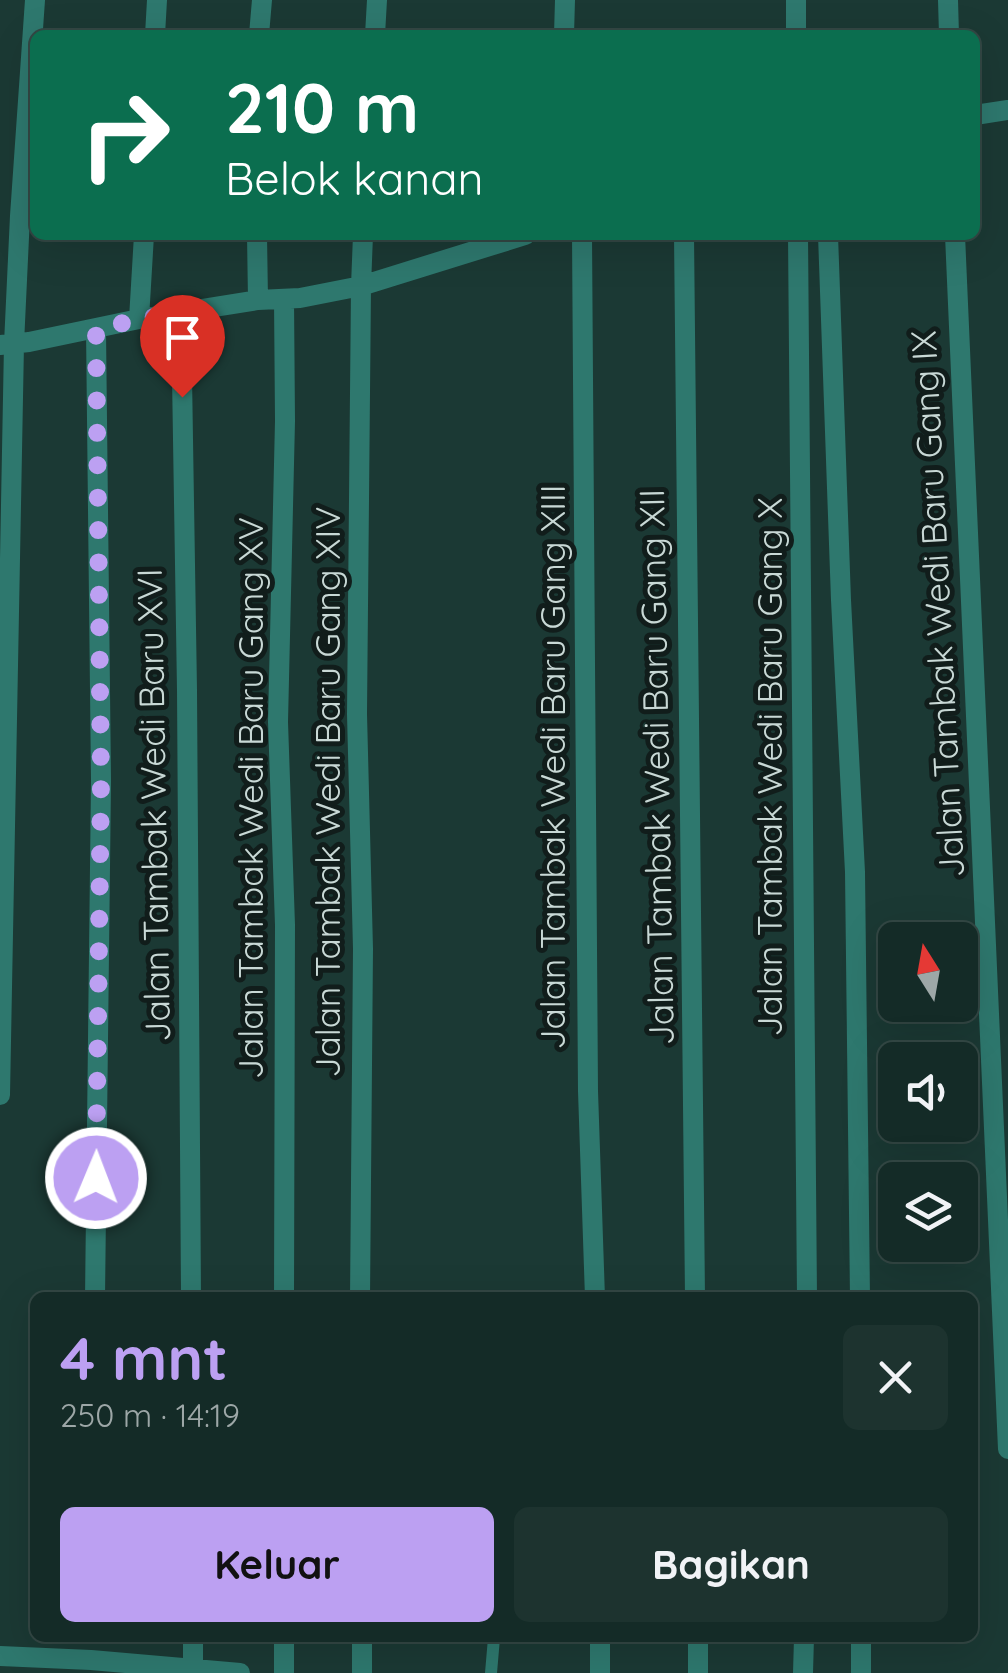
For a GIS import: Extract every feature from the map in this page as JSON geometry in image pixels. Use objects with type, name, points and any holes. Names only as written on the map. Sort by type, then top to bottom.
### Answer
[{"type":"street","points":[[33,30],[35,0]]},
{"type":"street","points":[[156,30],[158,0]]},
{"type":"street","points":[[259,30],[262,0]]},
{"type":"street","points":[[375,30],[377,0]]},
{"type":"street","points":[[564,30],[565,0]]},
{"type":"street","points":[[796,0],[796,30]]},
{"type":"street","points":[[948,0],[949,30]]},
{"type":"street","points":[[0,1095],[7,345],[30,88]]},
{"type":"street","points":[[980,113],[1008,110]]},
{"type":"street","points":[[139,319],[144,240]]},
{"type":"street","points":[[257,240],[258,300]]},
{"type":"street","name":"Jalan Tambak Wedi Baru Gang XIV","points":[[360,1292],[363,948],[358,714],[360,286],[364,240]]},
{"type":"street","points":[[7,345],[139,319],[258,300],[300,298],[360,286],[509,240]]},
{"type":"street","name":"Jalan Tambak Wedi Baru Gang XIII","points":[[582,240],[588,1091],[595,1292]]},
{"type":"street","name":"Jalan Tambak Wedi Baru Gang XII","points":[[684,240],[694,1292]]},
{"type":"street","name":"Jalan Tambak Wedi Baru Gang X","points":[[798,240],[808,1292]]},
{"type":"street","points":[[828,240],[840,600],[855,872],[860,1292]]},
{"type":"street","name":"Jalan Tambak Wedi Baru Gang IX","points":[[955,240],[1008,1450]]},
{"type":"street","name":"Jalan Tambak Wedi Baru Gang XV","points":[[284,299],[278,722],[285,925],[284,1292]]},
{"type":"street","name":"Jalan Tambak Wedi Baru XVI","points":[[181,313],[191,1292]]},
{"type":"street","points":[[95,1292],[101,800],[96,330]]},
{"type":"street","points":[[193,1642],[193,1671]]},
{"type":"street","points":[[284,1642],[284,1673]]},
{"type":"street","points":[[362,1642],[362,1673]]},
{"type":"street","points":[[600,1642],[600,1673]]},
{"type":"street","points":[[698,1642],[698,1673]]},
{"type":"street","points":[[804,1642],[804,1673]]},
{"type":"street","points":[[861,1642],[861,1673]]},
{"type":"street","points":[[0,1656],[91,1666],[240,1673]]},
{"type":"lane","points":[[491,1673],[494,1642]]},
{"type":"route","points":[[96,1178],[101,780],[96,330],[181,313],[182,397]]}]
